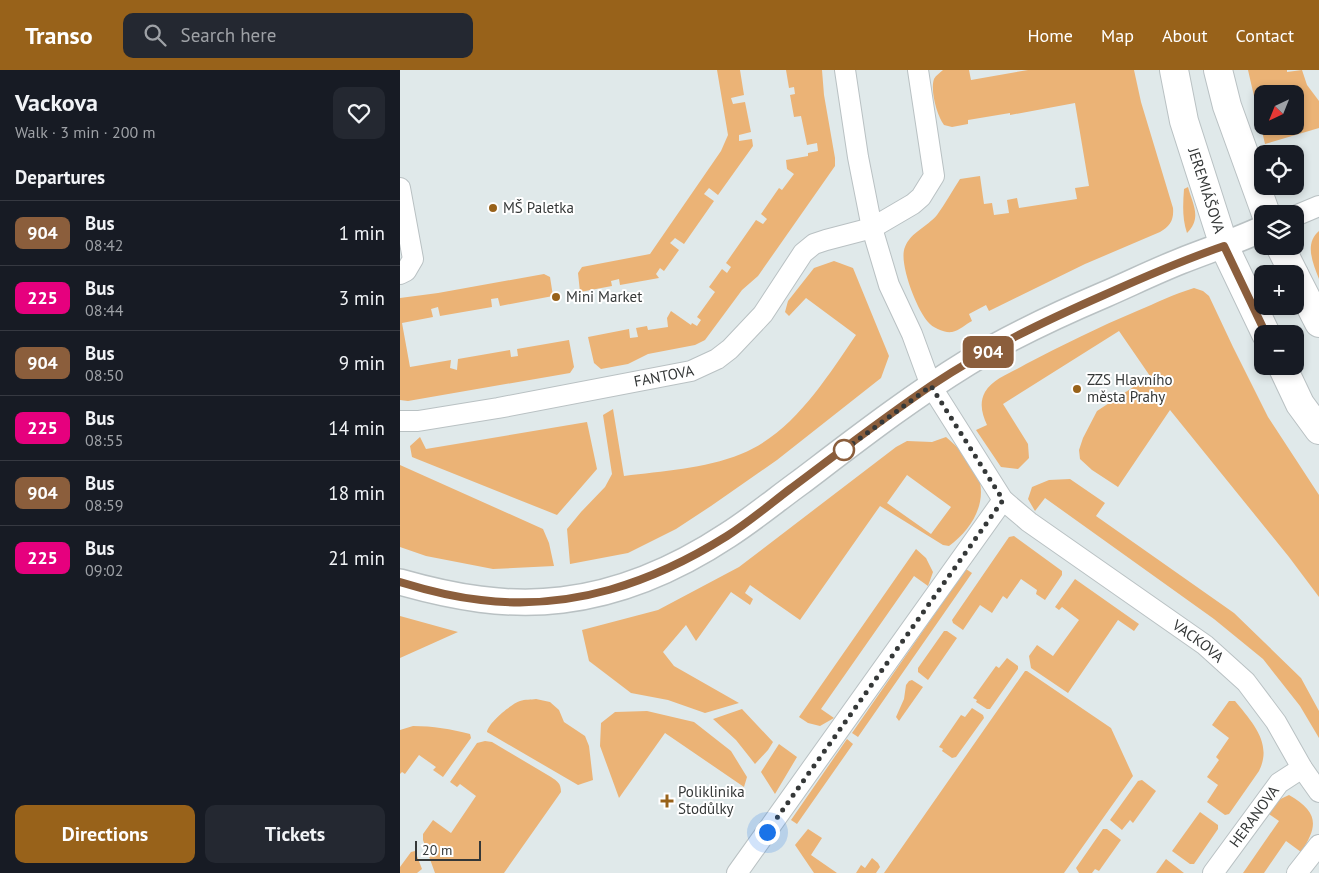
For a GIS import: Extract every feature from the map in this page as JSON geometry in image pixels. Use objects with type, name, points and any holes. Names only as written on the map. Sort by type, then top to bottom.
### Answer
[{"type":"main road","name":"JEREMIÁŠOVA","points":[[1174,70],[1187,130],[1224,246],[1262,325]]},
{"type":"main road","points":[[1218,70],[1227,106],[1263,205]]},
{"type":"main road","points":[[1304,294],[1319,323]]},
{"type":"main road","points":[[1286,375],[1300,404],[1319,430]]},
{"type":"street","points":[[845,70],[858,157],[872,228],[889,285],[912,334],[931,386]]},
{"type":"street","name":"FANTOVA","points":[[400,421],[418,421],[498,408],[691,370],[703,366],[730,349],[763,314],[803,253],[820,242],[872,228],[913,204],[921,197],[934,176],[918,70]]},
{"type":"street","points":[[400,188],[413,258],[406,271],[400,274]]},
{"type":"street","points":[[1304,212],[1319,206]]},
{"type":"street","points":[[400,582],[471,599],[513,602],[563,600],[590,596],[649,577],[690,558],[728,535],[931,386],[969,362],[1048,319],[1176,263],[1224,246],[1254,233]]},
{"type":"street","name":"VACKOVA","points":[[931,386],[1003,500],[1029,522],[1205,645],[1246,682],[1276,722],[1302,768],[1319,792]]},
{"type":"street","points":[[737,873],[1003,500]]},
{"type":"street","name":"HERANOVA","points":[[1213,873],[1279,783],[1302,768]]},
{"type":"street","points":[[1298,873],[1319,845]]},
{"type":"shaded area","points":[[717,70],[740,70],[744,95],[731,98],[733,104],[745,102],[751,132],[739,135],[739,141],[752,139],[753,146],[718,195],[709,188],[704,194],[714,201],[684,244],[675,238],[670,243],[679,250],[664,271],[660,268],[656,274],[659,278],[620,285],[619,279],[611,281],[612,286],[580,292],[578,273],[582,267],[650,254],[721,151],[728,135]]},
{"type":"shaded area","points":[[786,70],[822,70],[835,166],[758,276],[742,290],[705,340],[695,345],[648,354],[628,364],[601,369],[594,363],[588,337],[629,329],[630,338],[638,337],[636,328],[647,326],[648,330],[668,327],[667,318],[671,311],[691,325],[692,323],[697,326],[701,320],[697,317],[715,292],[709,287],[722,269],[727,273],[731,267],[726,263],[756,220],[763,224],[767,219],[761,214],[779,188],[782,190],[794,174],[787,169],[786,160],[808,156],[808,153],[818,151],[817,143],[807,145],[801,116],[794,117],[790,95],[795,94],[794,87],[789,88]]},
{"type":"shaded area","points":[[943,70],[969,70],[971,80],[1028,70],[1134,70],[1141,102],[1173,208],[1171,222],[1160,232],[1085,264],[989,311],[986,305],[969,314],[972,321],[957,330],[946,332],[933,326],[924,316],[910,286],[904,263],[905,247],[915,233],[937,215],[960,179],[980,176],[984,204],[992,203],[994,215],[1009,213],[1007,200],[1017,198],[1019,208],[1077,199],[1075,188],[1089,186],[1075,103],[1010,115],[1010,113],[968,120],[968,124],[952,127],[944,125],[937,109],[933,90],[934,79]]},
{"type":"shaded area","points":[[1248,70],[1287,70],[1287,72],[1302,70],[1307,85],[1319,101],[1319,128],[1304,132],[1304,85],[1254,85],[1254,96]]},
{"type":"shaded area","points":[[1263,135],[1295,135],[1265,144]]},
{"type":"shaded area","points":[[1188,187],[1194,206],[1195,217],[1192,227],[1187,233],[1183,206],[1184,189]]},
{"type":"shaded area","points":[[1319,231],[1319,279],[1312,260],[1311,248],[1314,236]]},
{"type":"shaded area","points":[[834,261],[853,268],[889,356],[881,378],[777,460],[676,529],[628,553],[570,564],[567,529],[605,487],[612,474],[603,415],[613,409],[624,476],[683,469],[712,463],[741,454],[760,445],[792,419],[820,387],[856,335],[806,298],[789,316],[785,312],[788,301],[814,268]]},
{"type":"shaded area","points":[[544,274],[550,277],[553,296],[500,306],[498,298],[491,299],[492,307],[440,316],[438,307],[431,309],[433,317],[402,323],[410,367],[451,360],[450,368],[457,370],[458,359],[510,350],[511,357],[518,356],[517,349],[569,340],[574,367],[570,373],[408,401],[400,400],[400,298]]},
{"type":"shaded area","points":[[1194,288],[1203,291],[1209,296],[1268,417],[1319,495],[1319,597],[1170,410],[1118,487],[1092,470],[1080,459],[1079,450],[1083,438],[1097,411],[1150,376],[1119,331],[1003,404],[1028,444],[1029,458],[1018,469],[1001,467],[976,430],[987,425],[983,413],[982,400],[985,392],[998,379],[1095,330]]},
{"type":"shaded area","points":[[587,422],[597,469],[557,515],[412,457],[410,446],[420,437],[426,449]]},
{"type":"shaded area","points":[[946,437],[971,462],[977,472],[980,483],[981,494],[976,514],[965,531],[949,546],[943,545],[880,506],[800,620],[750,585],[745,593],[753,599],[750,605],[731,592],[696,641],[686,625],[663,652],[674,666],[739,703],[705,713],[668,700],[631,693],[589,661],[582,630],[658,610],[739,567],[896,447],[907,441],[932,442]],"holes":[[[907,475],[951,507],[931,534],[887,503]]]},
{"type":"shaded area","points":[[400,465],[543,529],[549,543],[554,566],[493,569],[426,556],[400,547]]},
{"type":"shaded area","points":[[1070,479],[1105,503],[1096,516],[1234,613],[1301,678],[1319,711],[1319,738],[1300,706],[1263,659],[1214,619],[1045,498],[1035,511],[1028,499],[1032,487],[1049,480]]},
{"type":"shaded area","points":[[1014,536],[1062,571],[1062,575],[1045,600],[1036,594],[1037,590],[1021,579],[1007,599],[1003,596],[992,613],[980,605],[963,630],[953,623],[952,620],[1009,537]]},
{"type":"shaded area","points":[[916,549],[926,558],[933,572],[928,586],[914,576],[821,709],[834,718],[820,726],[808,723],[799,717]]},
{"type":"shaded area","points":[[966,569],[972,573],[858,737],[852,733]]},
{"type":"shaded area","points":[[1075,579],[1139,624],[1134,631],[1118,620],[1068,693],[1031,668],[1029,656],[1037,645],[1053,656],[1079,620],[1062,607],[1059,610],[1055,607]]},
{"type":"shaded area","points":[[400,616],[458,632],[400,658]]},
{"type":"shaded area","points":[[944,631],[957,638],[928,680],[918,672],[918,668]]},
{"type":"shaded area","points":[[1007,658],[1018,666],[1018,669],[990,709],[987,709],[973,698],[996,666],[999,668]]},
{"type":"shaded area","points":[[1025,671],[1111,728],[1133,776],[1064,873],[884,873]]},
{"type":"shaded area","points":[[912,680],[923,687],[899,721],[896,717],[904,699],[906,685]]},
{"type":"shaded area","points":[[536,699],[550,702],[559,710],[564,722],[585,736],[589,746],[593,780],[578,785],[487,732],[488,728],[500,714],[511,706],[522,700]]},
{"type":"shaded area","points":[[1229,701],[1235,701],[1254,725],[1259,733],[1264,751],[1259,771],[1229,814],[1225,815],[1207,802],[1218,785],[1207,777],[1219,760],[1216,757],[1229,738],[1212,725]]},
{"type":"shaded area","points":[[972,708],[983,715],[984,718],[956,757],[952,758],[939,747],[961,715],[965,717]]},
{"type":"shaded area","points":[[742,709],[773,742],[755,764],[736,740],[713,719]]},
{"type":"shaded area","points":[[647,711],[694,722],[731,751],[747,777],[744,787],[665,733],[619,798],[600,746],[601,723],[615,712]]},
{"type":"shaded area","points":[[413,726],[435,727],[456,731],[470,734],[471,738],[443,777],[433,770],[436,767],[419,755],[405,774],[402,772],[400,774],[400,730]]},
{"type":"shaded area","points":[[847,739],[853,744],[797,824],[791,820]]},
{"type":"shaded area","points":[[492,742],[553,778],[559,784],[561,792],[504,873],[435,873],[423,840],[423,834],[433,820],[451,833],[476,796],[460,784],[457,787],[450,782],[477,743]]},
{"type":"shaded area","points":[[779,744],[797,757],[775,794],[761,772]]},
{"type":"shaded area","points":[[1142,780],[1156,791],[1133,823],[1130,820],[1122,830],[1110,820],[1138,781]]},
{"type":"shaded area","points":[[1289,795],[1306,807],[1313,820],[1313,827],[1307,842],[1301,852],[1286,841],[1264,873],[1243,873],[1279,821],[1266,812],[1272,803]]},
{"type":"shaded area","points":[[1200,812],[1218,825],[1218,829],[1194,864],[1190,864],[1172,851]]},
{"type":"shaded area","points":[[808,829],[822,838],[811,855],[837,873],[814,873],[795,845]]},
{"type":"shaded area","points":[[1103,829],[1107,829],[1121,840],[1099,871],[1095,869],[1092,873],[1079,873],[1076,868]]},
{"type":"shaded area","points":[[415,851],[422,869],[417,873],[400,873],[400,867],[411,852]]},
{"type":"shaded area","points":[[872,858],[880,867],[876,873],[856,873],[861,865],[865,868]]},
{"type":"shaded area","points":[[1166,859],[1184,873],[1156,873]]},
{"type":"bus line","name":"904","points":[[400,582],[420,588],[481,600],[543,602],[590,596],[649,577],[690,558],[728,535],[894,412],[969,362],[1048,319],[1191,257],[1224,246],[1262,325]]},
{"type":"place","name":"MŠ Paletka","points":[[493,208]]},
{"type":"place","name":"Mini Market","points":[[556,297]]},
{"type":"place","name":"ZZS Hlavního města Prahy","points":[[1077,389]]},
{"type":"place","name":"Poliklinika Stodůlky","points":[[667,801]]},
{"type":"route","points":[[767,832],[1003,500],[931,386],[844,450]]}]
